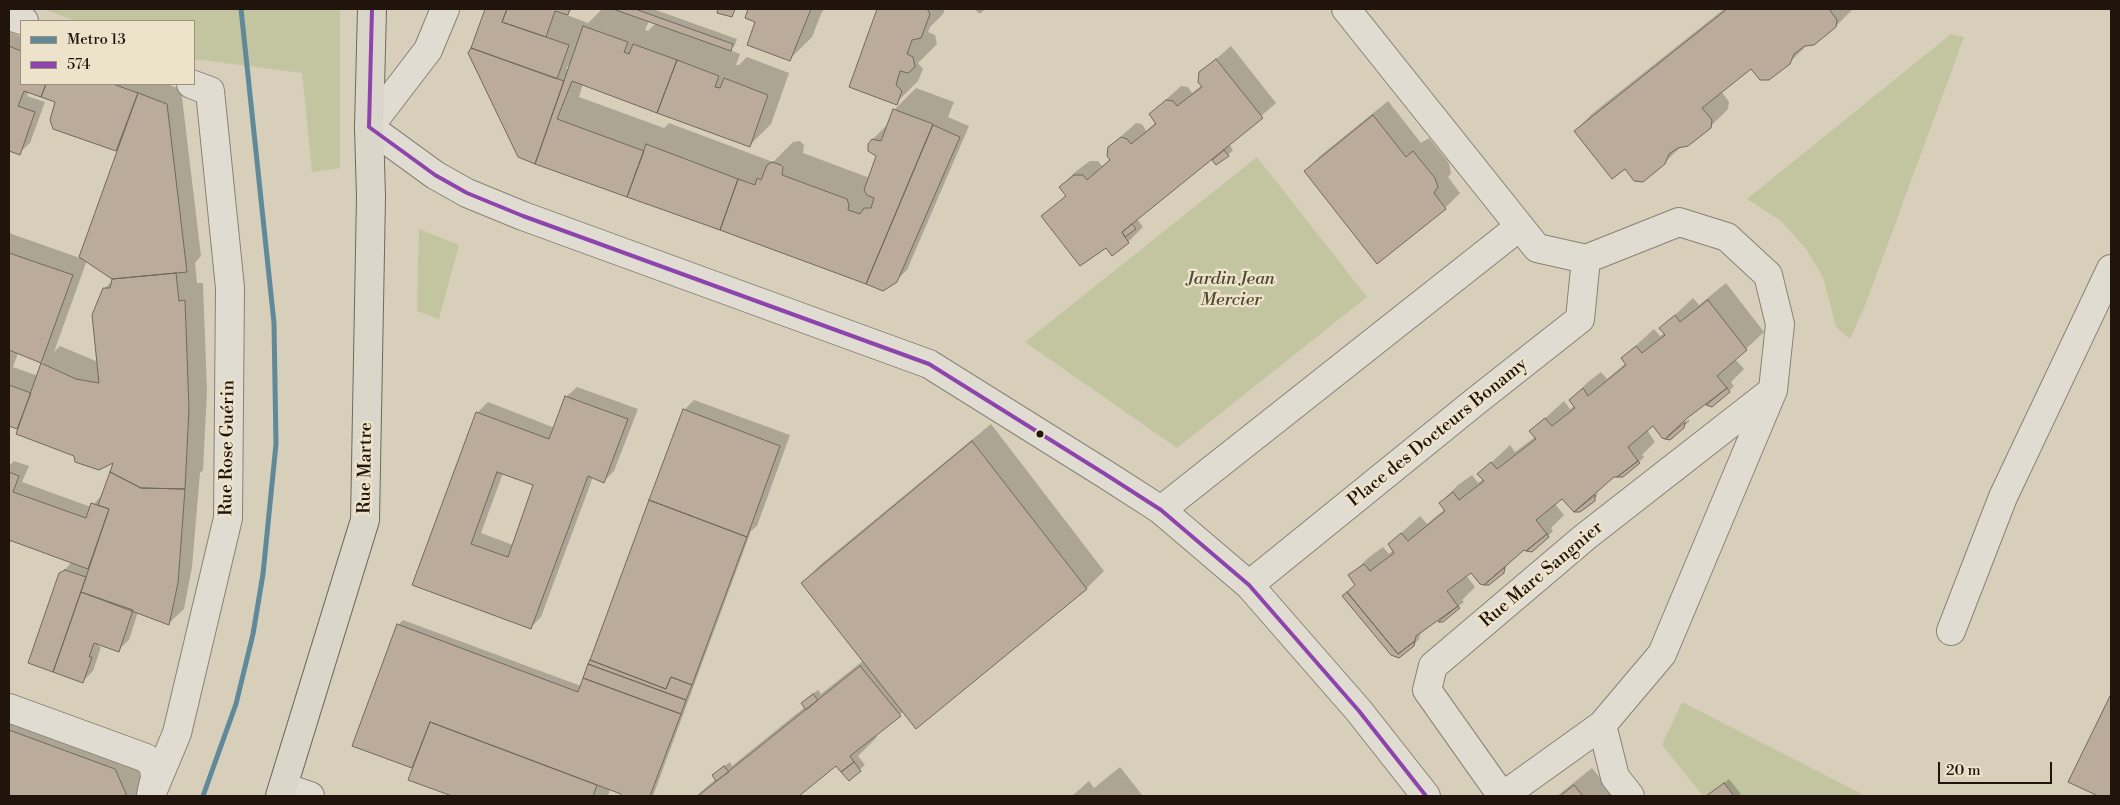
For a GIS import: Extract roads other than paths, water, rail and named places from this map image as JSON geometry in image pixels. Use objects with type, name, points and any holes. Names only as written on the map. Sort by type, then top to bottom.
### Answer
[{"type":"main road","name":"Rue Martre","points":[[282,791],[365,520],[372,9]]},
{"type":"street","points":[[445,9],[428,50],[369,127],[435,175],[467,193],[523,216],[929,364],[1161,510],[1249,586],[1359,711],[1426,796]]},
{"type":"street","points":[[1346,9],[1537,248],[1586,258],[1678,222],[1727,237],[1768,276],[1780,324],[1773,390],[1662,654],[1602,725],[1503,796]]},
{"type":"street","points":[[9,16],[21,20]]},
{"type":"street","name":"Rue Rose Guérin","points":[[150,796],[177,733],[228,518],[230,288],[201,87]]},
{"type":"street","points":[[1161,510],[1519,227]]},
{"type":"street","name":"Place des Docteurs Bonamy","points":[[1249,586],[1580,319],[1586,258]]},
{"type":"street","points":[[1951,631],[2003,497],[2111,269]]},
{"type":"street","name":"Rue Marc Sangnier","points":[[1503,796],[1427,690],[1433,666],[1585,537],[1773,390]]},
{"type":"street","points":[[9,708],[146,758],[154,767],[155,784],[150,796]]},
{"type":"street","points":[[1602,725],[1615,777],[1630,796]]},
{"type":"street","points":[[282,791],[310,796]]},
{"type":"metro line","name":"13","points":[[203,796],[236,704],[253,634],[263,574],[276,444],[274,323],[241,9]]},
{"type":"park label","name":"Jardin Jean Mercier","points":[[1231,290]]}]
